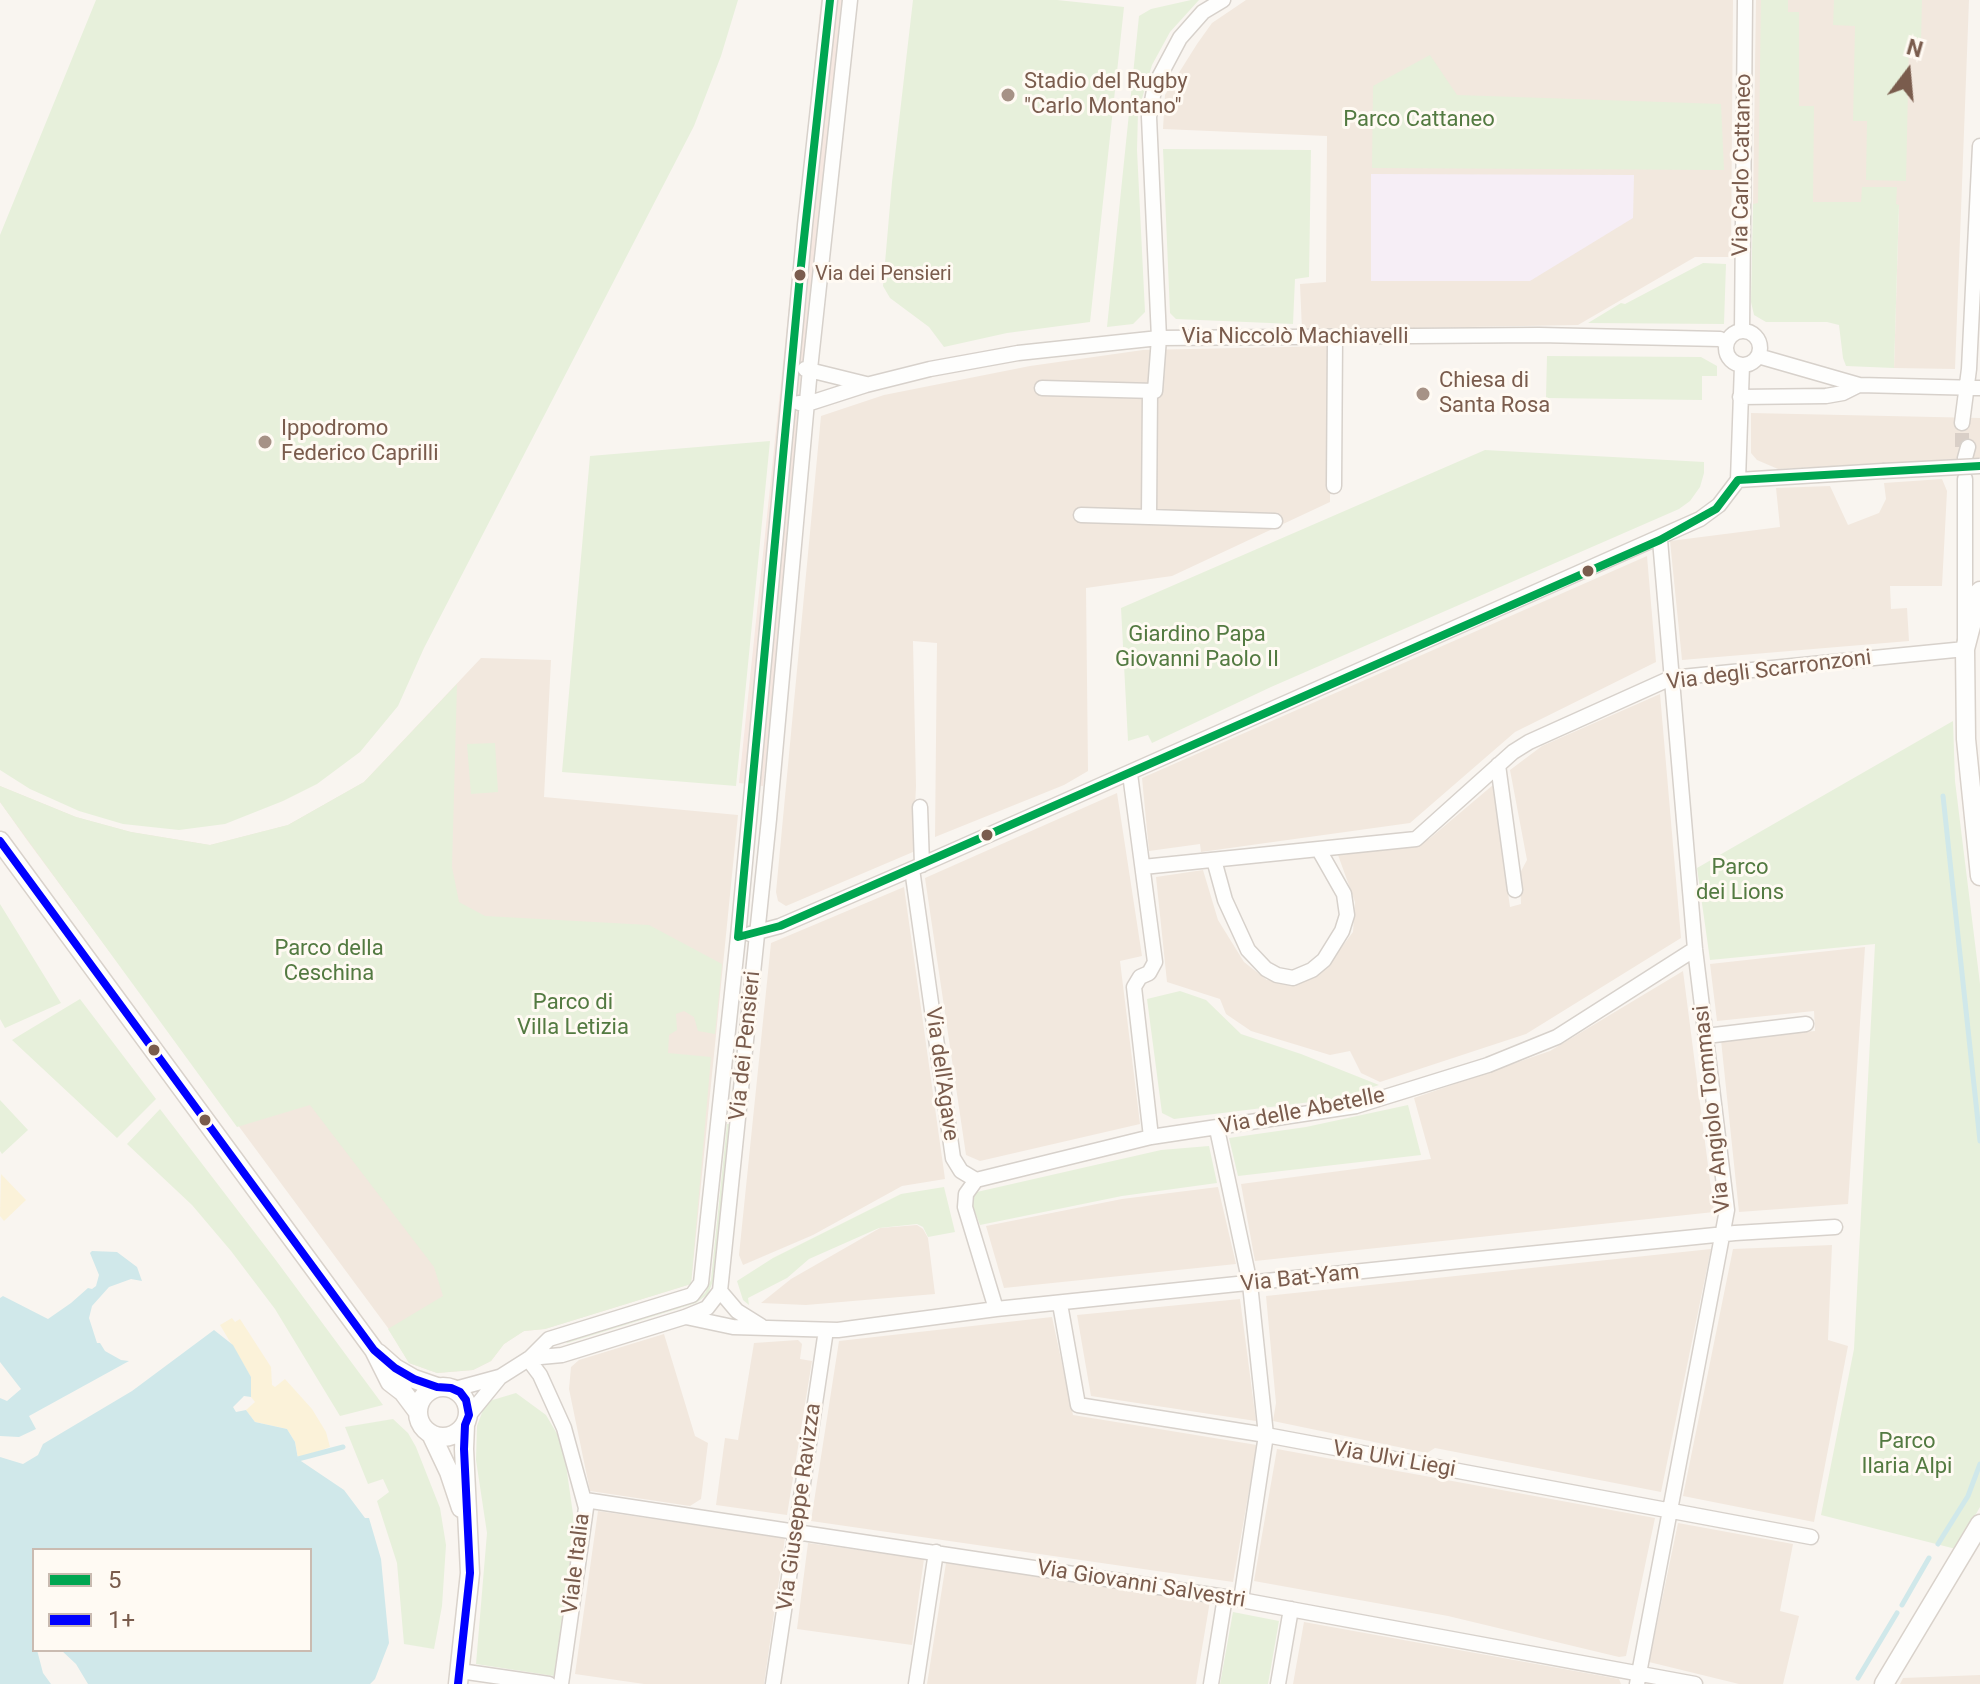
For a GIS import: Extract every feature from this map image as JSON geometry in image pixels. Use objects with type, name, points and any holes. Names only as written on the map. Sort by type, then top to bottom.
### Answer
[{"type":"main road","points":[[1980,591],[1965,649],[1966,739],[1980,876]]},
{"type":"main road","points":[[0,841],[374,1350],[390,1382],[403,1392],[418,1412],[420,1423],[431,1434],[449,1472],[469,1538]]},
{"type":"main road","points":[[374,1350],[414,1379],[446,1388],[466,1400],[464,1449],[469,1586],[459,1678]]},
{"type":"main road","points":[[418,1412],[423,1396],[446,1388]]},
{"type":"main road","points":[[431,1434],[447,1437],[458,1433],[467,1420]]},
{"type":"main road","points":[[1884,1684],[1980,1524]]},
{"type":"street","name":"Via dei Pensieri","points":[[467,1420],[478,1401],[500,1377],[529,1359],[542,1343],[556,1335],[692,1295],[699,1288],[738,937],[788,402],[830,0]]},
{"type":"street","name":"Via dei Pensieri","points":[[529,1359],[562,1355],[685,1317],[707,1308],[720,1291],[810,369],[850,0]]},
{"type":"street","points":[[1042,388],[1155,391],[1159,338],[1149,117],[1155,85],[1180,38],[1203,12],[1223,0]]},
{"type":"street","name":"Via Carlo Cattaneo","points":[[1742,331],[1745,0]]},
{"type":"street","points":[[1966,419],[1974,388],[1980,146]]},
{"type":"street","points":[[1742,331],[1751,333],[1758,340],[1758,356],[1751,363],[1742,365],[1730,359],[1726,343],[1732,334],[1742,331]]},
{"type":"street","name":"Via Niccolò Machiavelli","points":[[807,404],[866,385],[1018,353],[1159,338],[1539,335],[1720,339],[1726,343]]},
{"type":"street","points":[[1334,486],[1335,338]]},
{"type":"street","points":[[1758,356],[1859,385],[1974,388]]},
{"type":"street","points":[[738,937],[780,926],[1130,774],[1660,540],[1716,509],[1738,480],[1742,365]]},
{"type":"street","points":[[792,367],[810,369]]},
{"type":"street","name":"Via Niccolò Machiavelli","points":[[810,369],[866,385]]},
{"type":"street","points":[[1740,397],[1826,396],[1843,393],[1859,385]]},
{"type":"street","points":[[1149,517],[1150,391]]},
{"type":"street","points":[[788,402],[807,404]]},
{"type":"street","points":[[1738,480],[1980,466]]},
{"type":"street","points":[[1965,479],[1965,649]]},
{"type":"street","points":[[1081,515],[1275,521]]},
{"type":"street","name":"Via Angiolo Tommasi","points":[[1638,1678],[1727,1210],[1695,949],[1660,540]]},
{"type":"street","name":"Via degli Scarronzoni","points":[[1143,867],[1416,839],[1513,752],[1539,736],[1671,678],[1965,649]]},
{"type":"street","points":[[1498,765],[1515,890]]},
{"type":"street","points":[[1130,774],[1155,962],[1149,973],[1140,977],[1134,987],[1151,1137]]},
{"type":"street","name":"Via dell'Agave","points":[[920,807],[917,867],[953,1158],[961,1171],[976,1180]]},
{"type":"street","points":[[1214,860],[1225,900],[1248,950],[1266,969],[1293,978],[1312,970],[1324,960],[1342,931],[1347,915],[1344,894],[1319,850]]},
{"type":"street","name":"Via delle Abetelle","points":[[976,1180],[1151,1137],[1356,1106],[1525,1052],[1557,1037],[1695,949]]},
{"type":"street","points":[[1706,1036],[1806,1024]]},
{"type":"street","points":[[1217,1129],[1250,1284],[1266,1435],[1241,1600]]},
{"type":"street","points":[[976,1180],[966,1194],[965,1207],[996,1309]]},
{"type":"street","name":"Via Bat-Yam","points":[[685,1317],[733,1327],[826,1330],[996,1309],[1724,1234],[1835,1227]]},
{"type":"street","points":[[720,1291],[737,1311],[765,1328]]},
{"type":"street","name":"Via Ulvi Liegi","points":[[1060,1304],[1078,1405],[1266,1435],[1811,1537]]},
{"type":"street","name":"Via Giuseppe Ravizza","points":[[773,1684],[826,1330]]},
{"type":"street","name":"Viale Italia","points":[[529,1359],[540,1375],[564,1428],[585,1500],[586,1515],[561,1684]]},
{"type":"street","name":"Via dei Pensieri","points":[[446,1388],[500,1377]]},
{"type":"street","name":"Via Giovanni Salvestri","points":[[585,1500],[1225,1597],[1638,1678],[1695,1684]]},
{"type":"street","points":[[916,1684],[936,1552]]},
{"type":"street","points":[[1211,1684],[1225,1597]]},
{"type":"street","points":[[1278,1684],[1291,1609]]},
{"type":"street","points":[[459,1678],[549,1684]]},
{"type":"shaded area","points":[[821,0],[849,0],[763,786],[739,783]]},
{"type":"shaded area","points":[[1246,0],[1733,0],[1731,257],[1695,257],[1578,325],[1302,330],[1300,284],[1326,282],[1327,136],[1163,129],[1165,95],[1197,44],[1212,23]]},
{"type":"shaded area","points":[[1756,0],[1969,0],[1955,369],[1894,368],[1899,205],[1753,204]]},
{"type":"shaded area","points":[[1371,174],[1634,175],[1633,218],[1530,281],[1371,281]]},
{"type":"shaded area","points":[[1331,346],[1330,502],[1172,576],[1086,588],[1088,771],[1064,785],[935,837],[937,643],[913,641],[916,786],[913,852],[786,906],[778,901],[776,892],[821,416],[884,395],[1030,366],[1143,350]]},
{"type":"shaded area","points":[[1751,413],[1980,418],[1980,458],[1778,469],[1757,460],[1751,453]]},
{"type":"shaded area","points":[[1942,479],[1947,491],[1942,586],[1890,586],[1891,609],[1907,608],[1909,641],[1682,660],[1670,541],[1780,527],[1776,488],[1830,486],[1848,525],[1879,513],[1886,499],[1884,483]]},
{"type":"shaded area","points":[[1647,556],[1656,662],[1515,732],[1410,823],[1201,852],[1200,844],[1149,851],[1142,778]]},
{"type":"shaded area","name":"Parco della Ceschina","points":[[481,658],[551,660],[544,797],[738,815],[691,1284],[545,1329],[524,1331],[504,1344],[491,1361],[473,1370],[437,1373],[409,1363],[388,1328],[0,802],[0,786],[76,817],[131,832],[210,845],[288,825],[364,782]]},
{"type":"shaded area","points":[[1660,694],[1681,938],[1526,1034],[1380,1082],[1361,1073],[1350,1051],[1330,1055],[1251,1031],[1226,1014],[1220,999],[1167,982],[1156,877],[1203,870],[1218,920],[1244,962],[1267,980],[1296,982],[1325,969],[1353,932],[1355,902],[1338,855],[1429,839],[1493,785],[1510,907],[1521,904],[1520,873],[1527,860],[1510,770],[1542,746]]},
{"type":"shaded area","points":[[1117,793],[1142,956],[1120,961],[1140,1124],[980,1161],[966,1155],[925,878]]},
{"type":"shaded area","points":[[904,887],[945,1179],[902,1186],[813,1235],[743,1265],[739,1255],[771,943]]},
{"type":"shaded area","points":[[1865,947],[1848,1204],[1739,1212],[1721,1040],[1815,1031],[1814,1011],[1717,1021],[1710,964]]},
{"type":"shaded area","points":[[1683,971],[1714,1212],[1255,1261],[1241,1184],[1431,1159],[1414,1098],[1550,1051]]},
{"type":"shaded area","points":[[1218,1187],[1236,1264],[1004,1288],[986,1226],[1122,1199]]},
{"type":"shaded area","points":[[917,1225],[928,1238],[935,1294],[806,1305],[761,1303],[791,1279],[880,1228]]},
{"type":"shaded area","points":[[1832,1245],[1828,1340],[1848,1346],[1814,1522],[1683,1496],[1733,1249]]},
{"type":"shaded area","points":[[1711,1249],[1661,1492],[1435,1448],[1427,1453],[1273,1421],[1276,1403],[1266,1296]]},
{"type":"shaded area","points":[[1240,1299],[1256,1421],[1091,1396],[1077,1315]]},
{"type":"shaded area","points":[[1052,1317],[1073,1415],[1257,1445],[1233,1582],[811,1521],[839,1341]]},
{"type":"shaded area","points":[[664,1334],[695,1436],[708,1443],[701,1499],[690,1506],[590,1491],[569,1389],[571,1367],[579,1360]]},
{"type":"shaded area","points":[[798,1340],[802,1344],[800,1359],[812,1361],[787,1515],[716,1505],[725,1438],[738,1440],[754,1343]]},
{"type":"shaded area","points":[[1277,1449],[1655,1518],[1626,1656],[1619,1657],[1448,1616],[1254,1581]]},
{"type":"shaded area","points":[[598,1511],[785,1538],[764,1684],[644,1684],[575,1674]]},
{"type":"shaded area","points":[[1678,1523],[1793,1544],[1780,1611],[1799,1616],[1783,1684],[1739,1684],[1649,1662]]},
{"type":"shaded area","points":[[808,1543],[924,1559],[912,1645],[797,1629]]},
{"type":"shaded area","points":[[946,1563],[1210,1601],[1196,1684],[927,1684]]},
{"type":"shaded area","points":[[1304,1622],[1619,1679],[1621,1684],[1293,1684]]},
{"type":"shaded area","points":[[1980,1675],[1980,1684],[1900,1684],[1903,1678]]},
{"type":"green space","name":"Ippodromo Federico Caprilli","points":[[96,0],[738,0],[721,56],[694,126],[424,648],[398,706],[360,752],[317,784],[225,824],[179,830],[123,824],[79,811],[30,789],[0,770],[0,235]]},
{"type":"green space","name":"Stadio del Rugby \"Carlo Montano\"","points":[[913,0],[1057,0],[1124,7],[1090,322],[1007,333],[944,347],[929,327],[890,298],[883,286]]},
{"type":"green space","points":[[1199,0],[1170,32],[1152,65],[1138,112],[1145,312],[1133,324],[1107,327],[1139,16],[1151,9]]},
{"type":"green space","points":[[1761,0],[1788,0],[1788,12],[1799,12],[1799,106],[1814,106],[1813,202],[1861,202],[1862,187],[1897,187],[1894,368],[1846,366],[1839,325],[1827,322],[1766,322],[1754,315],[1751,302],[1753,204],[1758,203]]},
{"type":"green space","points":[[1834,0],[1922,0],[1921,42],[1909,43],[1906,181],[1866,180],[1867,121],[1853,121],[1855,26],[1833,25]]},
{"type":"green space","name":"Parco Cattaneo","points":[[1430,55],[1457,95],[1721,104],[1724,170],[1372,168],[1373,86]]},
{"type":"green space","points":[[1163,149],[1311,150],[1309,277],[1295,279],[1293,324],[1176,319],[1170,313]]},
{"type":"green space","points":[[1703,263],[1726,264],[1724,324],[1588,323],[1621,303],[1625,304]]},
{"type":"green space","points":[[1547,356],[1701,357],[1717,366],[1717,376],[1702,376],[1702,400],[1546,398]]},
{"type":"green space","points":[[770,441],[736,786],[562,772],[590,456]]},
{"type":"green space","name":"Giardino Papa Giovanni Paolo II","points":[[1485,450],[1704,462],[1704,473],[1700,487],[1690,501],[1679,509],[1271,687],[1152,743],[1148,735],[1128,741],[1121,608]]},
{"type":"green space","name":"Parco della Ceschina","points":[[457,684],[452,867],[459,902],[485,916],[649,925],[722,964],[715,1034],[698,1031],[694,1017],[684,1011],[676,1014],[677,1030],[669,1035],[668,1053],[711,1057],[691,1284],[545,1329],[524,1331],[504,1344],[491,1361],[473,1370],[437,1373],[409,1363],[388,1329],[443,1296],[434,1267],[310,1105],[237,1127],[0,802],[0,786],[76,817],[131,832],[210,845],[288,825],[364,782]]},
{"type":"green space","name":"Parco Ilaria Alpi","points":[[1953,721],[1955,781],[1980,984],[1980,1507],[1956,1549],[1821,1515],[1854,1349],[1875,944],[1710,960],[1697,868]]},
{"type":"green space","points":[[495,743],[498,792],[471,794],[467,744]]},
{"type":"green space","points":[[0,904],[61,1003],[5,1028],[0,1019]]},
{"type":"green space","points":[[1180,991],[1206,1000],[1241,1034],[1379,1085],[1335,1099],[1174,1119],[1162,1113],[1147,999]]},
{"type":"green space","points":[[80,999],[156,1099],[117,1138],[12,1040]]},
{"type":"green space","points":[[0,1100],[28,1130],[2,1154],[0,1151]]},
{"type":"green space","points":[[1408,1105],[1421,1155],[1238,1176],[1229,1138],[1306,1127]]},
{"type":"green space","points":[[160,1109],[383,1405],[340,1416],[275,1309],[231,1251],[192,1205],[127,1144]]},
{"type":"green space","points":[[727,1124],[730,1124],[713,1281],[708,1294],[696,1303],[567,1343],[695,1301],[705,1293],[711,1280]]},
{"type":"green space","points":[[1209,1146],[1217,1183],[1122,1196],[980,1225],[968,1194],[1161,1150]]},
{"type":"green space","points":[[944,1187],[955,1232],[928,1237],[923,1227],[917,1224],[879,1228],[809,1259],[787,1278],[748,1298],[749,1305],[743,1300],[737,1281],[773,1258],[901,1194]]},
{"type":"green space","points":[[516,1393],[546,1415],[563,1444],[575,1528],[554,1676],[476,1664],[487,1533],[476,1460],[477,1426],[486,1402]]},
{"type":"green space","points":[[393,1419],[408,1433],[416,1447],[440,1508],[446,1545],[442,1606],[434,1649],[404,1644],[397,1563],[377,1501],[389,1492],[383,1479],[368,1484],[345,1427]]},
{"type":"green space","points":[[1233,1612],[1279,1621],[1268,1684],[1220,1684]]},
{"type":"sand","points":[[1,1174],[26,1200],[4,1221],[0,1216]]},
{"type":"sand","points":[[232,1318],[235,1322],[240,1319],[271,1367],[272,1385],[275,1387],[285,1379],[312,1409],[326,1432],[330,1447],[298,1459],[295,1442],[287,1429],[255,1422],[246,1410],[255,1402],[251,1397],[251,1377],[220,1325]]},
{"type":"water","points":[[117,1252],[137,1267],[142,1281],[131,1279],[109,1287],[92,1306],[89,1318],[97,1343],[121,1360],[129,1361],[29,1416],[36,1429],[19,1437],[0,1436],[0,1398],[7,1401],[21,1389],[0,1362],[0,1298],[3,1296],[48,1319],[88,1288],[96,1286],[99,1275],[90,1253]]},
{"type":"water","points":[[214,1330],[233,1345],[251,1377],[251,1397],[244,1396],[233,1407],[236,1412],[246,1410],[255,1422],[287,1429],[295,1442],[298,1459],[344,1490],[365,1518],[369,1518],[381,1559],[389,1643],[375,1679],[370,1684],[88,1684],[76,1664],[63,1652],[312,1652],[312,1548],[32,1548],[32,1652],[38,1652],[43,1673],[51,1684],[0,1684],[0,1457],[23,1464],[38,1455],[43,1444],[132,1391]]},
{"type":"waterway","points":[[1943,796],[1980,1141]]},
{"type":"waterway","points":[[298,1459],[343,1447]]},
{"type":"waterway","points":[[1938,1544],[1968,1496],[1980,1464]]},
{"type":"waterway","points":[[1902,1605],[1929,1558]]},
{"type":"waterway","points":[[1858,1678],[1897,1613]]},
{"type":"tunnel","points":[[1962,423],[1962,447]]},
{"type":"transit line","name":"5","points":[[830,0],[800,275],[738,937],[780,926],[1660,540],[1716,509],[1738,480],[1980,466]]},
{"type":"transit line","name":"1+","points":[[0,841],[374,1350],[414,1379],[451,1388],[460,1392],[466,1400],[469,1415],[465,1425],[464,1449],[470,1573],[458,1684]]},
{"type":"place","name":"Stadio del Rugby \"Carlo Montano\"","points":[[1008,95]]},
{"type":"place","name":"Via dei Pensieri","points":[[800,275]]},
{"type":"place","name":"Chiesa di Santa Rosa","points":[[1423,394]]},
{"type":"place","name":"Ippodromo Federico Caprilli","points":[[265,442]]},
{"type":"park label","name":"Parco dei Lions","points":[[1740,880]]},
{"type":"park label","name":"Parco di Villa Letizia","points":[[573,1016]]}]
